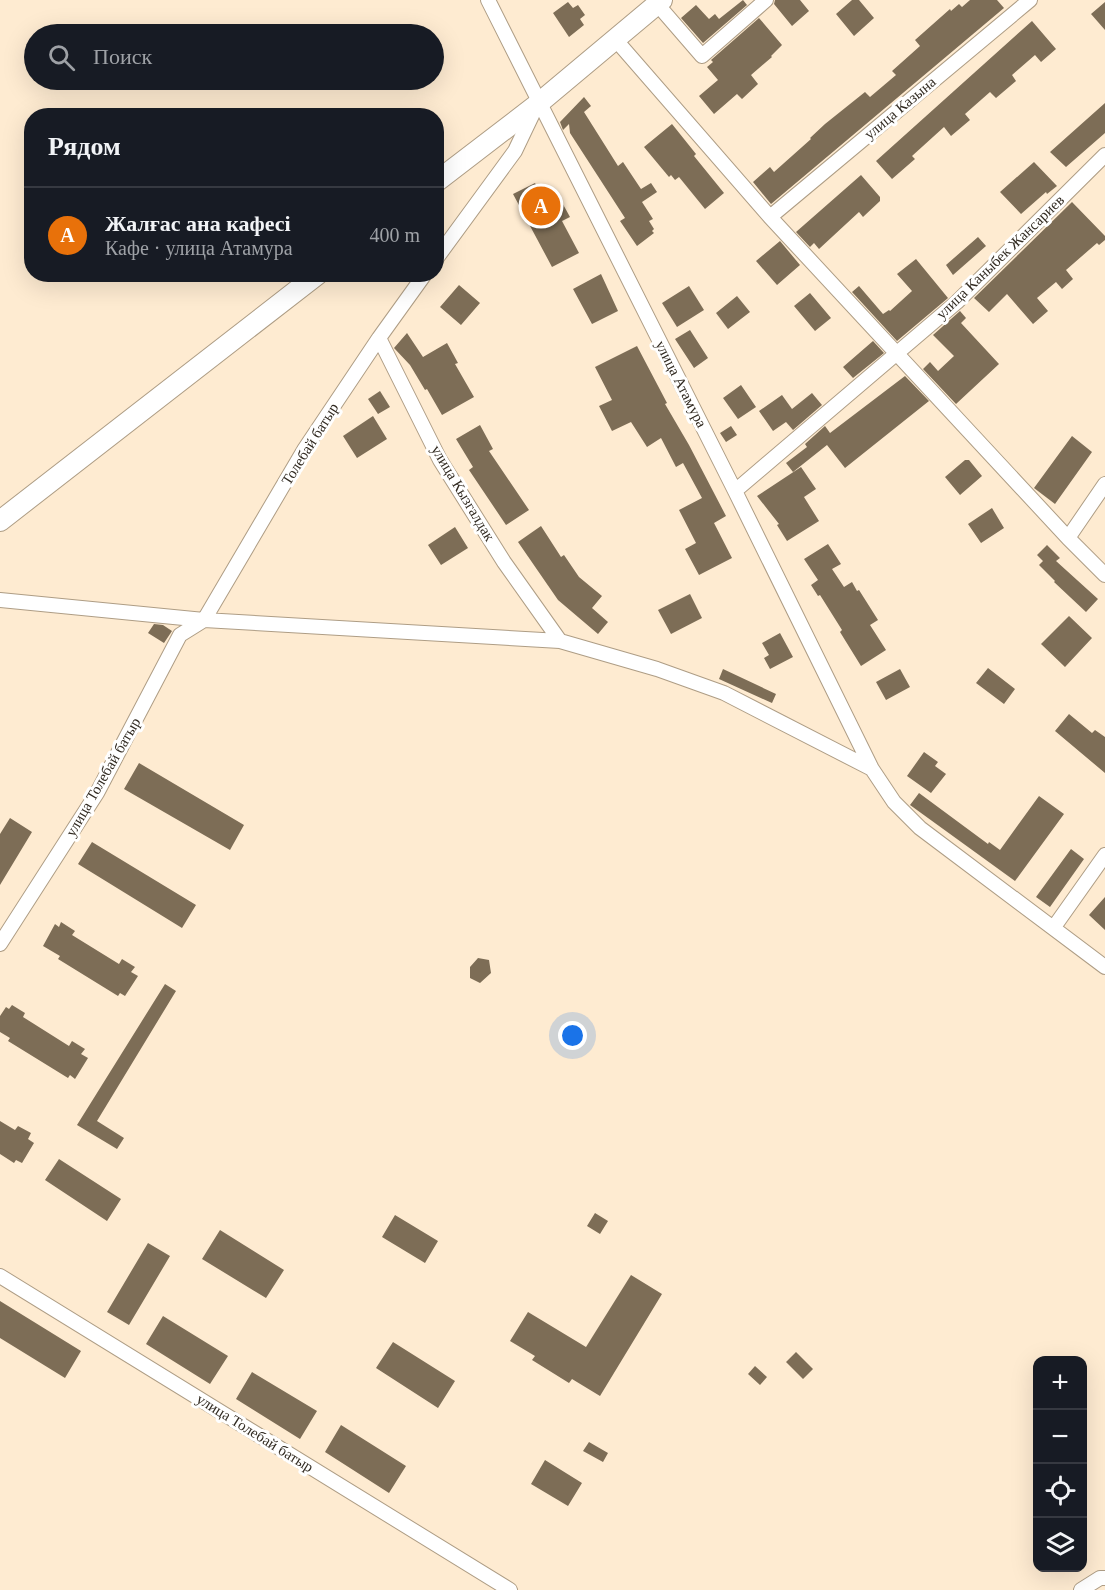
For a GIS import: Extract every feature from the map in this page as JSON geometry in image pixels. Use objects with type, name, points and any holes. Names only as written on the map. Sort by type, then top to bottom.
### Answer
[{"type":"street","name":"улица Атамура","points":[[488,0],[872,769],[894,802],[920,828],[1105,967]]},
{"type":"street","points":[[444,176],[539,102],[659,2],[702,56],[766,0]]},
{"type":"street","name":"улица Казына","points":[[770,217],[1030,0]]},
{"type":"street","points":[[615,39],[770,217],[1105,575]]},
{"type":"street","points":[[444,248],[515,151],[539,102]]},
{"type":"street","name":"улица Каныбек Жансариев","points":[[735,491],[957,302],[1105,155]]},
{"type":"street","points":[[0,521],[308,282]]},
{"type":"street","name":"Толебай батыр","points":[[204,620],[304,450],[419,282]]},
{"type":"street","name":"улица Кызгалдак","points":[[379,338],[440,460],[504,562],[560,641]]},
{"type":"street","points":[[1068,538],[1105,484]]},
{"type":"street","points":[[0,600],[204,620],[560,641],[657,669],[724,693],[872,769]]},
{"type":"street","name":"улица Толебай батыр","points":[[0,944],[97,794],[180,635],[204,620]]},
{"type":"street","points":[[1054,927],[1105,855]]},
{"type":"street","name":"улица Толебай батыр","points":[[0,1276],[510,1590]]},
{"type":"street","points":[[1081,1590],[1100,1578],[1105,1578]]},
{"type":"building","points":[[743,0],[747,5],[703,43],[681,18],[696,5],[709,19],[715,14],[719,19]]},
{"type":"building","points":[[775,0],[800,0],[809,11],[792,26],[774,4]]},
{"type":"building","points":[[852,0],[859,0],[874,18],[854,36],[836,14]]},
{"type":"building","points":[[970,0],[997,0],[1004,8],[771,204],[753,182],[770,167],[774,172],[825,124],[865,92],[870,97],[896,75],[892,71],[920,46],[915,40],[950,9],[951,11],[959,4],[962,7]]},
{"type":"building","points":[[568,2],[573,8],[578,5],[585,15],[580,19],[584,25],[569,37],[553,13]]},
{"type":"building","points":[[1105,2],[1105,30],[1091,14]]},
{"type":"building","points":[[759,18],[782,45],[751,75],[758,84],[742,99],[737,94],[714,114],[699,96],[718,80],[707,67],[713,62],[711,60]]},
{"type":"building","points":[[1032,21],[1056,49],[1041,62],[1035,55],[1012,75],[1016,81],[996,98],[990,92],[965,114],[970,120],[951,136],[944,127],[912,156],[915,159],[892,179],[876,161]]},
{"type":"building","points":[[584,97],[591,106],[584,112],[618,166],[623,162],[641,189],[651,183],[657,192],[642,202],[653,219],[649,221],[654,233],[637,246],[620,221],[625,218],[570,133],[569,124],[563,130],[560,122]]},
{"type":"building","points":[[1105,103],[1105,133],[1066,167],[1050,152]]},
{"type":"building","points":[[672,124],[724,193],[705,209],[679,177],[675,180],[671,175],[669,177],[644,147]]},
{"type":"building","points":[[1034,162],[1057,186],[1047,194],[1046,192],[1021,214],[1000,192]]},
{"type":"building","points":[[861,175],[880,197],[880,201],[863,217],[859,212],[819,249],[814,243],[810,247],[796,232]]},
{"type":"building","points":[[535,183],[546,204],[559,197],[570,217],[562,221],[579,253],[552,267],[513,194]]},
{"type":"building","points":[[1072,202],[1105,236],[1105,240],[1099,245],[1097,243],[1066,270],[1073,279],[1062,289],[1056,282],[1037,298],[1048,311],[1033,324],[1007,294],[989,312],[974,298]]},
{"type":"building","points":[[978,237],[986,246],[953,275],[946,265]]},
{"type":"building","points":[[780,241],[800,265],[777,285],[756,261]]},
{"type":"building","points":[[916,259],[948,298],[897,341],[852,292],[859,286],[883,314],[890,311],[912,291],[897,274]]},
{"type":"building","points":[[601,274],[618,311],[592,324],[573,289]]},
{"type":"building","points":[[459,285],[480,303],[461,325],[440,307]]},
{"type":"building","points":[[689,286],[704,310],[677,327],[662,303]]},
{"type":"building","points":[[810,293],[831,318],[815,331],[794,306]]},
{"type":"building","points":[[737,296],[750,312],[728,329],[716,313]]},
{"type":"building","points":[[960,311],[966,318],[961,323],[999,364],[956,404],[923,369],[930,362],[938,371],[954,356],[933,335]]},
{"type":"building","points":[[690,330],[708,358],[694,368],[675,339]]},
{"type":"building","points":[[407,333],[423,357],[447,343],[458,363],[455,364],[474,397],[442,415],[410,365],[394,348]]},
{"type":"building","points":[[873,341],[884,353],[853,378],[843,367]]},
{"type":"building","points":[[637,346],[667,403],[665,404],[726,516],[714,523],[732,558],[699,575],[685,549],[696,543],[679,510],[702,498],[683,463],[676,467],[661,438],[647,447],[631,422],[612,431],[599,406],[612,400],[595,367]]},
{"type":"building","points":[[905,376],[929,401],[845,468],[827,445],[793,472],[786,463],[807,447],[805,444],[825,426],[830,433]]},
{"type":"building","points":[[741,385],[756,407],[738,419],[723,398]]},
{"type":"building","points":[[380,391],[390,407],[378,414],[368,399]]},
{"type":"building","points":[[812,393],[822,405],[793,430],[786,422],[773,431],[759,411],[782,395],[792,409]]},
{"type":"building","points":[[373,416],[387,439],[357,458],[343,436]]},
{"type":"building","points":[[480,425],[493,449],[489,451],[529,510],[506,525],[469,470],[473,467],[456,439]]},
{"type":"building","points":[[731,426],[737,435],[726,442],[720,433]]},
{"type":"building","points":[[1072,436],[1092,452],[1055,504],[1034,488]]},
{"type":"building","points":[[965,460],[969,460],[982,476],[960,495],[945,477]]},
{"type":"building","points":[[801,467],[816,489],[804,497],[819,521],[787,541],[777,525],[779,524],[757,496]]},
{"type":"building","points":[[992,508],[1004,528],[981,543],[968,524]]},
{"type":"building","points":[[541,526],[561,557],[564,555],[579,577],[602,596],[592,608],[608,622],[598,634],[558,600],[518,542]]},
{"type":"building","points":[[455,527],[468,548],[441,565],[428,545]]},
{"type":"building","points":[[828,544],[841,564],[832,569],[844,587],[852,582],[878,620],[870,625],[886,650],[861,666],[840,632],[842,630],[811,585],[818,580],[804,559]]},
{"type":"building","points":[[1047,545],[1060,558],[1056,561],[1098,599],[1086,612],[1039,565],[1043,561],[1037,555]]},
{"type":"building","points":[[690,594],[702,618],[671,634],[658,610]]},
{"type":"building","points":[[1069,616],[1092,638],[1065,667],[1041,644]]},
{"type":"building","points":[[154,624],[163,625],[172,631],[164,643],[148,633]]},
{"type":"building","points":[[780,633],[793,657],[770,669],[764,658],[769,655],[762,643]]},
{"type":"building","points":[[988,668],[1015,689],[1004,704],[976,683]]},
{"type":"building","points":[[723,669],[776,694],[772,703],[719,679]]},
{"type":"building","points":[[900,669],[910,687],[886,700],[876,682]]},
{"type":"building","points":[[1069,714],[1092,733],[1095,730],[1105,737],[1105,773],[1055,731]]},
{"type":"building","points":[[924,752],[938,762],[935,766],[946,774],[931,793],[907,776]]},
{"type":"building","points":[[139,763],[244,825],[230,850],[124,789]]},
{"type":"building","points":[[919,793],[988,844],[989,842],[1000,850],[1039,796],[1064,814],[1015,881],[910,805]]},
{"type":"building","points":[[10,818],[32,832],[0,885],[0,834]]},
{"type":"building","points":[[92,842],[196,905],[182,928],[78,864]]},
{"type":"building","points":[[1071,849],[1084,859],[1050,907],[1036,897]]},
{"type":"building","points":[[1105,897],[1105,930],[1089,915]]},
{"type":"building","points":[[61,922],[75,931],[72,935],[119,964],[122,959],[135,967],[131,972],[138,976],[125,996],[120,993],[118,996],[58,959],[60,956],[43,946],[55,924],[59,927]]},
{"type":"building","points":[[478,958],[489,960],[491,973],[480,983],[470,978],[470,967]]},
{"type":"building","points":[[165,984],[176,991],[97,1121],[124,1138],[117,1149],[77,1125]]},
{"type":"building","points":[[12,1005],[25,1013],[23,1017],[69,1046],[72,1041],[85,1049],[81,1054],[88,1058],[75,1079],[70,1075],[68,1078],[8,1041],[10,1038],[0,1032],[0,1016],[6,1007],[9,1009]]},
{"type":"building","points":[[0,1121],[15,1130],[18,1126],[31,1133],[28,1139],[34,1143],[22,1163],[16,1160],[14,1163],[0,1154]]},
{"type":"building","points":[[59,1159],[121,1199],[107,1221],[45,1180]]},
{"type":"building","points":[[595,1213],[608,1221],[600,1234],[587,1226]]},
{"type":"building","points":[[395,1215],[438,1241],[425,1263],[382,1237]]},
{"type":"building","points":[[220,1230],[284,1270],[266,1298],[202,1259]]},
{"type":"building","points":[[148,1243],[170,1256],[129,1325],[107,1312]]},
{"type":"building","points":[[631,1275],[662,1294],[600,1396],[572,1379],[569,1383],[532,1360],[535,1356],[510,1341],[528,1312],[586,1347]]},
{"type":"building","points":[[0,1301],[81,1351],[65,1378],[0,1338]]},
{"type":"building","points":[[163,1316],[228,1356],[210,1384],[146,1344]]},
{"type":"building","points":[[393,1342],[455,1381],[438,1408],[376,1368]]},
{"type":"building","points":[[796,1352],[813,1369],[803,1379],[786,1362]]},
{"type":"building","points":[[755,1366],[767,1377],[760,1385],[748,1374]]},
{"type":"building","points":[[252,1372],[317,1411],[300,1439],[236,1399]]},
{"type":"building","points":[[341,1425],[406,1466],[389,1493],[325,1452]]},
{"type":"building","points":[[589,1442],[608,1453],[603,1462],[583,1451]]},
{"type":"building","points":[[545,1460],[582,1483],[568,1506],[531,1484]]},
{"type":"place","name":"Жалғас ана кафесі","points":[[541,206]]}]
